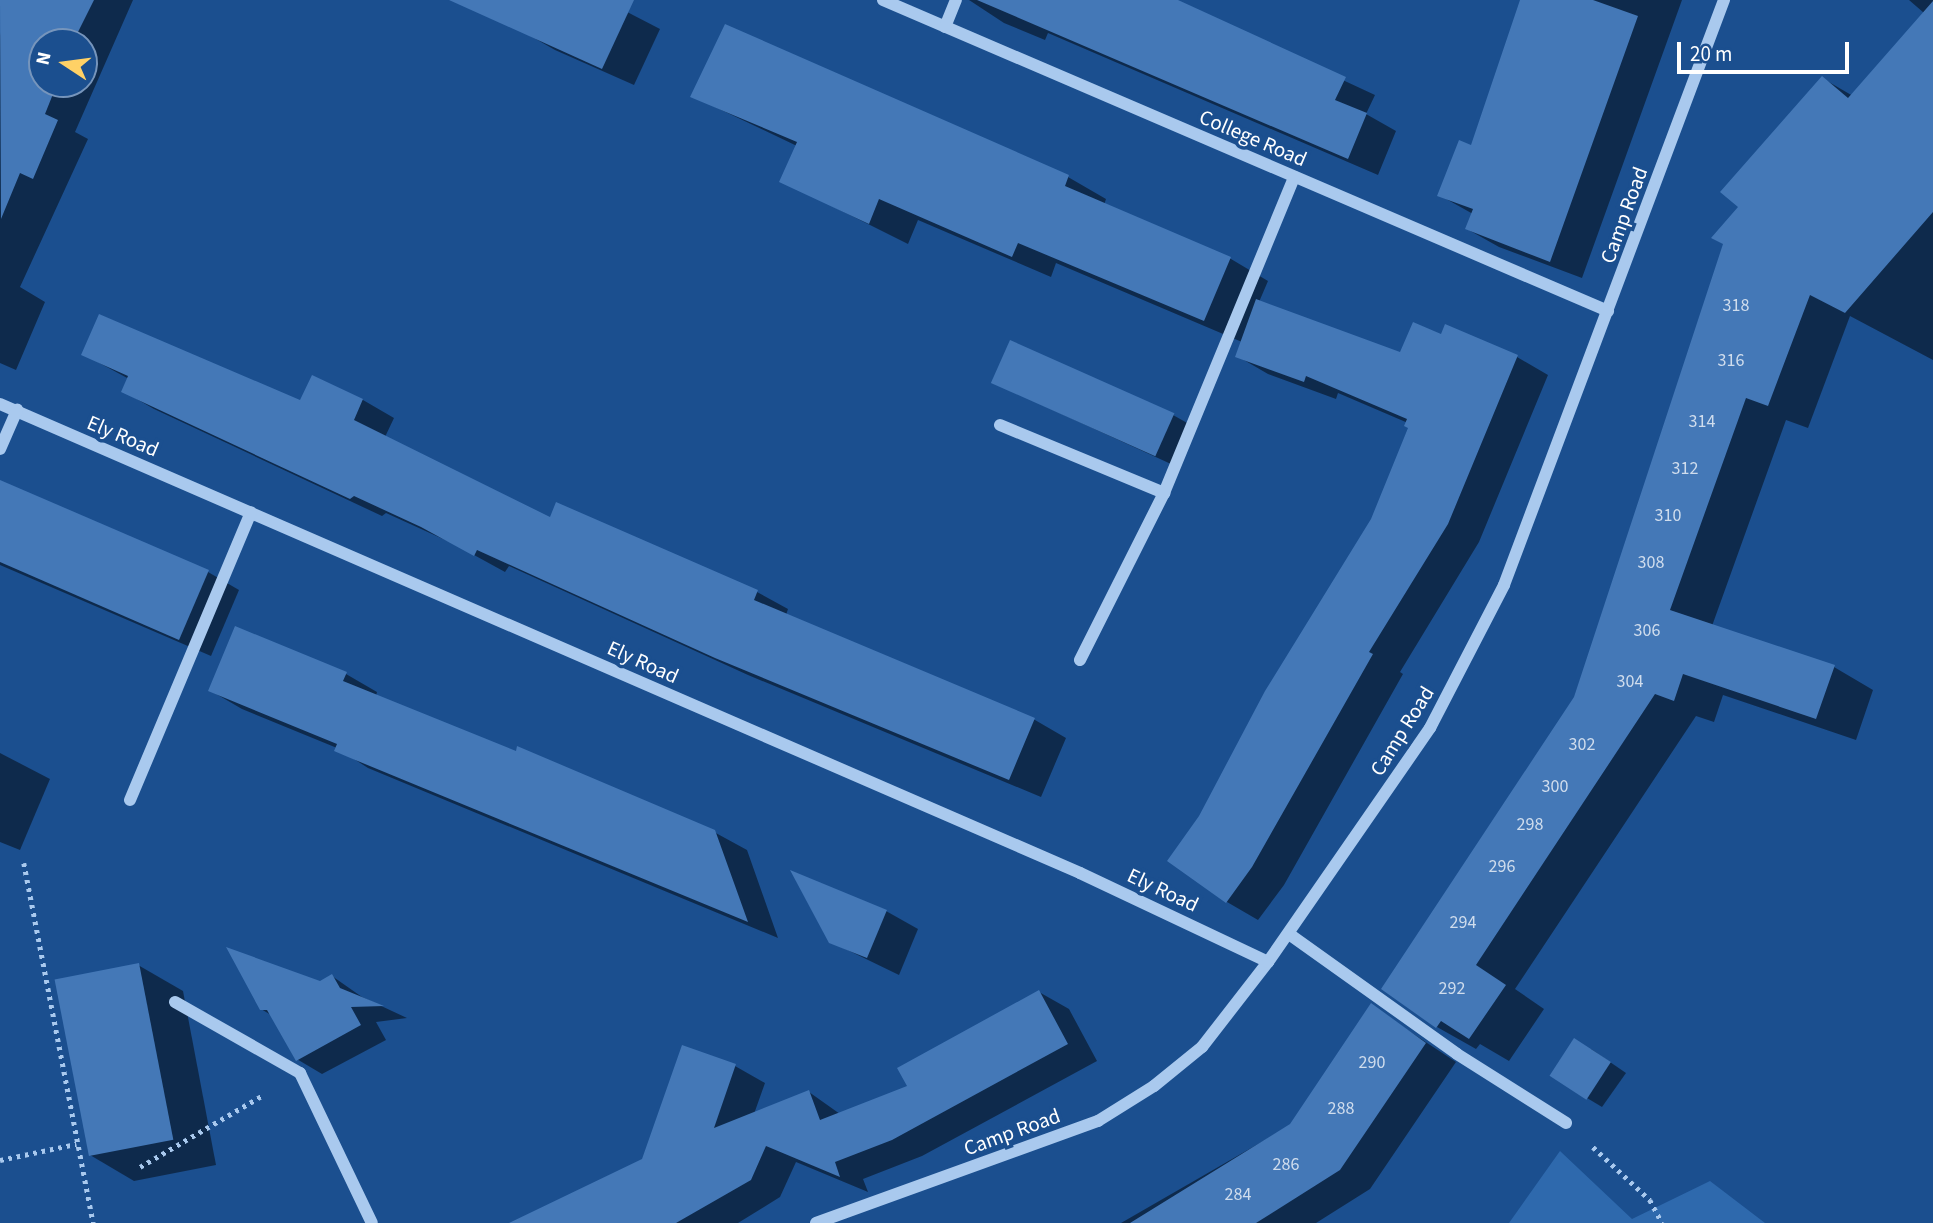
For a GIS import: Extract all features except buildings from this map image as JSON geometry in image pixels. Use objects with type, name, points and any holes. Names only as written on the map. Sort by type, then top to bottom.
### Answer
[{"type":"street","name":"College Road","points":[[883,0],[1608,311]]},
{"type":"street","points":[[945,27],[956,0]]},
{"type":"street","name":"Camp Road","points":[[816,1223],[1098,1121],[1154,1086],[1202,1046],[1289,934],[1430,728],[1498,597],[1724,0]]},
{"type":"street","points":[[1080,660],[1164,493],[1294,177]]},
{"type":"street","name":"Ely Road","points":[[0,404],[1068,868],[1268,962]]},
{"type":"street","points":[[0,449],[17,410]]},
{"type":"street","points":[[1000,425],[1164,493]]},
{"type":"street","points":[[130,800],[251,512]]},
{"type":"street","points":[[1289,934],[1457,1054],[1566,1124]]},
{"type":"street","points":[[175,1002],[300,1073],[372,1223]]},
{"type":"path","points":[[24,863],[93,1223]]},
{"type":"path","points":[[140,1167],[300,1073]]},
{"type":"path","points":[[1566,1124],[1650,1200],[1662,1223]]},
{"type":"path","points":[[0,1160],[76,1144]]},
{"type":"shaded area","points":[[1560,1151],[1632,1219],[1710,1181],[1765,1223],[1509,1223]]}]
